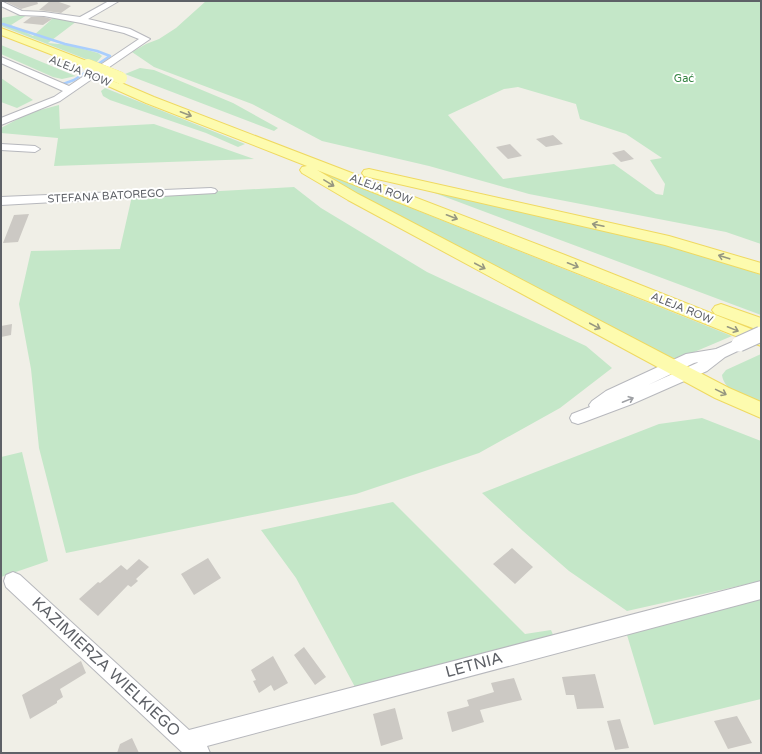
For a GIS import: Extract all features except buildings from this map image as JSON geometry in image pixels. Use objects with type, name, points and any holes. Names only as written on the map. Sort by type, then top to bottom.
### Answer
[{"type":"main road","name":"ALEJA ROW","points":[[1,31],[116,81],[369,173],[761,325]]},
{"type":"main road","name":"ALEJA ROW","points":[[1,40],[84,68]]},
{"type":"main road","name":"ALEJA ROW","points":[[116,81],[150,100],[761,340]]},
{"type":"main road","points":[[260,142],[353,197],[679,371],[722,393],[761,410]]},
{"type":"main road","points":[[369,173],[669,241],[761,269]]},
{"type":"street","points":[[82,20],[115,1]]},
{"type":"street","points":[[1,3],[20,14],[44,14],[82,20],[128,31],[146,39],[57,99],[1,122]]},
{"type":"street","points":[[1,60],[69,90]]},
{"type":"street","points":[[1,147],[35,149]]},
{"type":"street","name":"STEFANA BATOREGO","points":[[1,201],[212,191]]},
{"type":"street","points":[[679,371],[627,400],[578,418],[611,395],[679,371],[702,367],[720,353],[761,334]]},
{"type":"street","name":"KAZIMIERZA WIELKIEGO","points":[[13,581],[193,747]]},
{"type":"street","name":"LETNIA","points":[[193,747],[761,590]]},
{"type":"green space","name":"Gać","points":[[206,1],[761,1],[761,244],[726,232],[529,194],[429,166],[322,141],[252,104],[154,67],[132,52],[159,39],[176,28]],"holes":[[[518,87],[576,104],[580,119],[626,134],[662,158],[650,160],[665,184],[663,195],[656,194],[614,164],[503,179],[448,115],[504,89]]]},
{"type":"green space","points":[[27,15],[11,25],[33,36],[52,19],[47,16],[77,21],[48,43],[69,45],[98,53],[102,56],[96,63],[1,26],[1,18]]},
{"type":"green space","points":[[1,45],[76,76],[62,79],[53,77],[1,54]]},
{"type":"green space","points":[[140,68],[154,70],[233,103],[278,128],[274,131],[125,74]]},
{"type":"green space","points":[[1,78],[33,100],[17,108],[1,102]]},
{"type":"green space","points":[[105,88],[245,144],[238,147],[206,133],[110,100],[103,96],[101,91]]},
{"type":"green space","points":[[59,105],[60,129],[154,124],[254,159],[54,166],[58,138],[1,133],[1,128],[29,113]]},
{"type":"green space","points":[[301,164],[732,336],[673,361]]},
{"type":"green space","points":[[294,187],[321,208],[427,272],[586,346],[612,368],[560,408],[479,453],[356,494],[66,553],[39,448],[31,369],[19,304],[31,251],[120,249],[132,196]]},
{"type":"green space","points":[[424,189],[645,239],[710,256],[761,275],[761,315]]},
{"type":"green space","points":[[761,354],[761,402],[743,396],[732,390],[727,386],[722,375],[726,370]]},
{"type":"green space","points":[[702,418],[761,441],[761,581],[627,611],[569,571],[482,493],[659,424]]},
{"type":"green space","points":[[22,452],[48,561],[1,577],[1,457]]},
{"type":"green space","points":[[393,502],[525,634],[551,630],[554,637],[355,687],[296,578],[261,530]]},
{"type":"green space","points":[[761,598],[761,699],[654,725],[627,635]]},
{"type":"waterway","points":[[3,24],[65,44],[97,51],[110,56],[74,80],[63,84]]}]
